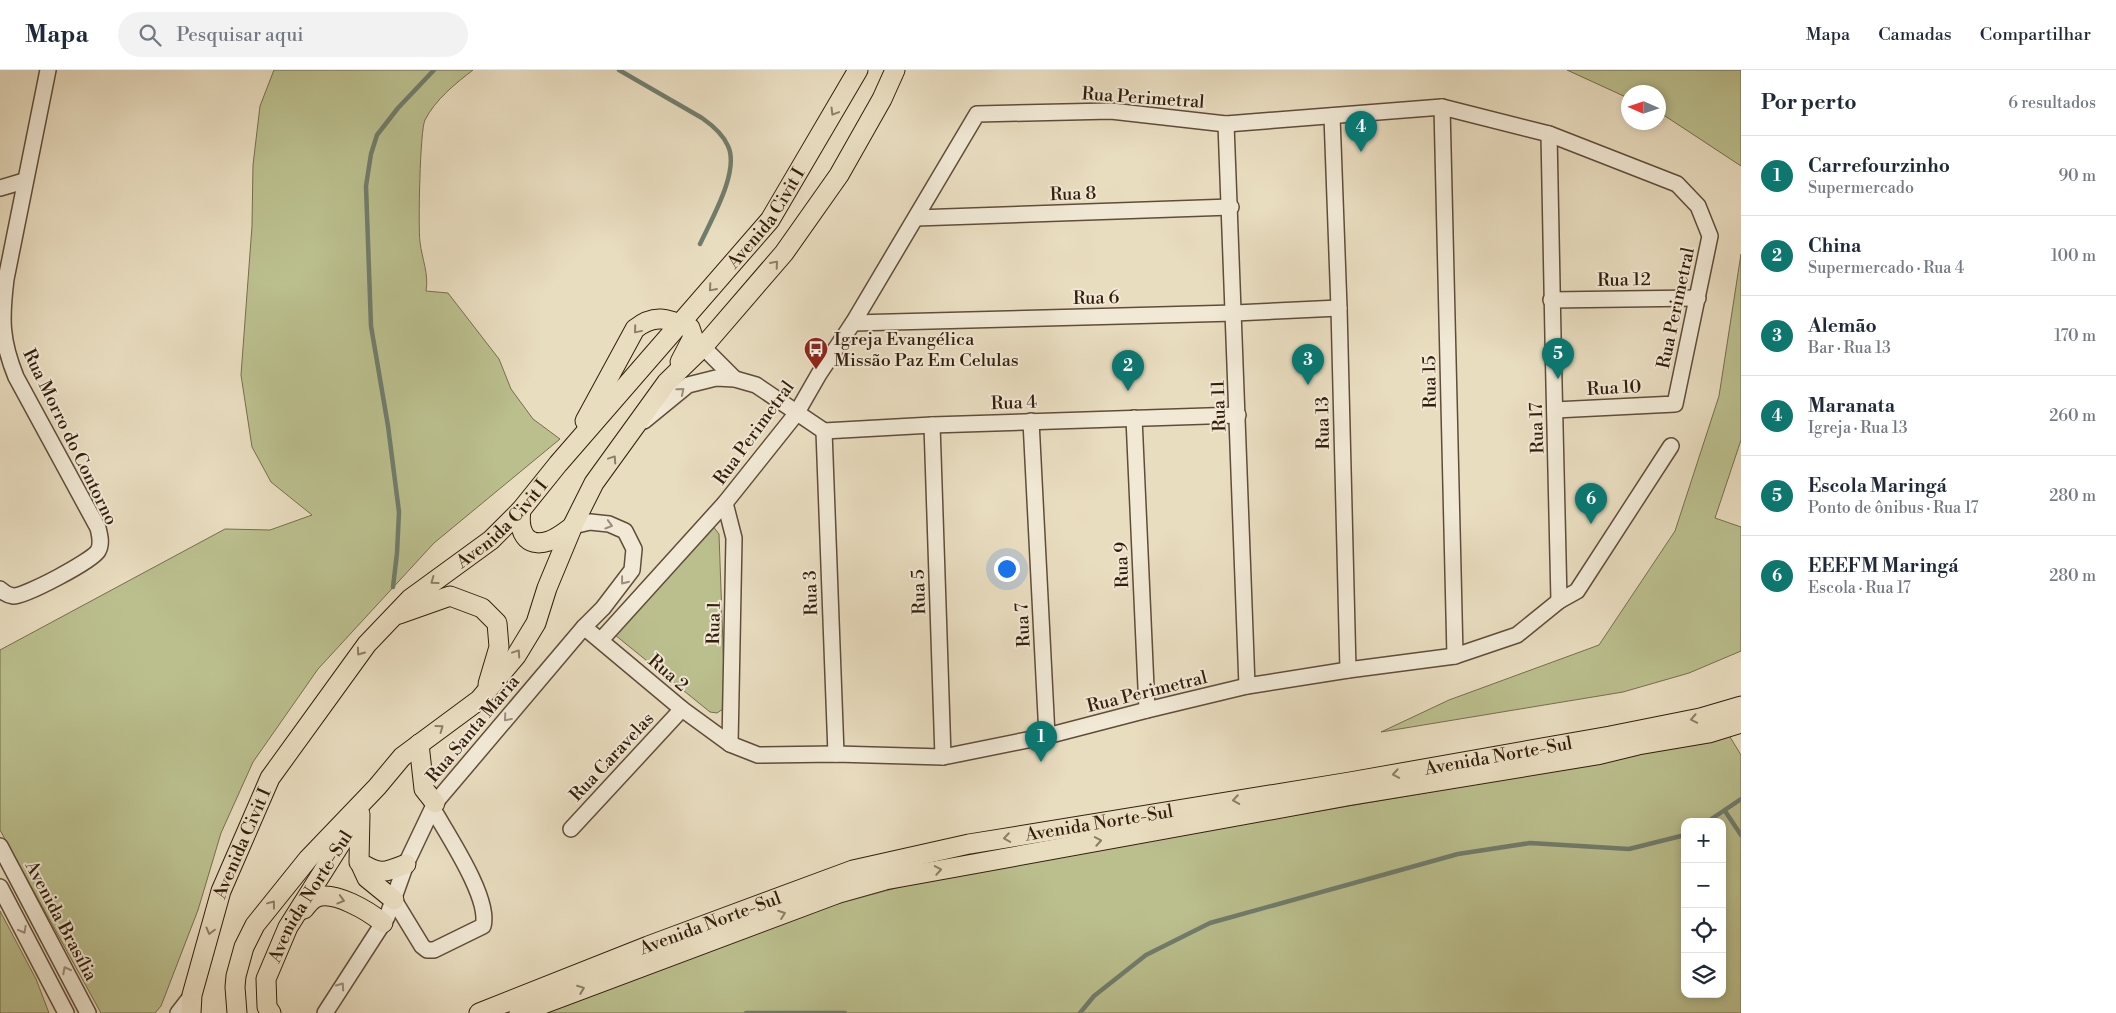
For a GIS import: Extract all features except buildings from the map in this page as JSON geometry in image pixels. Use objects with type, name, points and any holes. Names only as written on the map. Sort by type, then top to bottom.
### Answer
[{"type":"main road","name":"Avenida Civit I","points":[[192,1004],[221,891],[270,778],[366,644],[410,599],[491,540],[521,510],[558,464],[770,220],[858,70]]},
{"type":"main road","name":"Avenida Civit I","points":[[377,787],[402,757],[478,700],[516,656],[536,623],[547,588],[573,526],[594,484],[667,382],[703,347],[784,253],[839,175],[882,99],[895,70]]},
{"type":"main road","points":[[558,464],[592,408],[635,329],[646,321],[656,318],[690,328],[693,337],[690,346],[667,382]]},
{"type":"main road","points":[[521,510],[520,529],[531,541],[547,542],[573,526]]},
{"type":"main road","points":[[393,616],[450,596],[482,608],[497,623],[499,647],[486,691]]},
{"type":"main road","name":"Avenida Norte-Sul","points":[[479,1013],[648,946],[853,870],[969,844],[1350,782],[1610,736],[1700,718],[1741,706]]},
{"type":"main road","name":"Avenida Norte-Sul","points":[[519,1013],[838,893],[885,880],[1347,796],[1597,756],[1638,745],[1709,733],[1741,723]]},
{"type":"main road","points":[[419,744],[424,790],[434,806]]},
{"type":"main road","points":[[237,1013],[236,976],[244,947],[255,925],[308,859],[377,787]]},
{"type":"main road","name":"Avenida Norte-Sul","points":[[271,1013],[268,1007],[266,979],[288,927],[377,787]]},
{"type":"main road","points":[[360,813],[360,862],[367,878],[394,900]]},
{"type":"main road","points":[[360,862],[375,872],[390,871],[406,864]]},
{"type":"main road","points":[[288,927],[314,898],[322,896],[349,902],[369,911],[383,923]]},
{"type":"street","name":"Rua Morro do Contorno","points":[[0,588],[8,595],[14,596],[44,585],[98,552],[100,538],[98,528],[16,377],[7,356],[2,334],[2,310],[6,279],[24,180],[48,70]]},
{"type":"street","name":"Rua Perimetral","points":[[601,640],[726,503],[796,414],[818,374],[853,323],[977,114],[1112,111],[1226,124],[1442,107],[1549,134],[1677,184],[1698,206],[1710,236],[1675,404]]},
{"type":"street","name":"Rua 15","points":[[1442,107],[1455,656]]},
{"type":"street","name":"Rua 13","points":[[1332,116],[1348,670]]},
{"type":"street","name":"Rua 11","points":[[1226,124],[1231,207],[1247,686]]},
{"type":"street","name":"Rua 17","points":[[1549,134],[1551,300],[1559,601]]},
{"type":"street","points":[[0,188],[24,180]]},
{"type":"street","name":"Rua 8","points":[[916,218],[1231,207]]},
{"type":"street","name":"Rua 12","points":[[1551,300],[1698,298]]},
{"type":"street","name":"Rua 6","points":[[853,323],[1234,314],[1339,308]]},
{"type":"street","points":[[703,347],[734,379]]},
{"type":"street","points":[[630,433],[688,385],[708,379],[734,379],[756,385],[796,414],[824,431]]},
{"type":"street","name":"Rua 10","points":[[1555,410],[1675,404]]},
{"type":"street","name":"Rua 4","points":[[824,431],[1031,421],[1238,415]]},
{"type":"street","name":"Rua 9","points":[[1134,418],[1147,710]]},
{"type":"street","name":"Rua 7","points":[[1031,421],[1047,736]]},
{"type":"street","name":"Rua 5","points":[[932,425],[944,757]]},
{"type":"street","name":"Rua 3","points":[[824,431],[836,754]]},
{"type":"street","name":"Rua Perimetral","points":[[730,744],[758,754],[944,757],[1047,736],[1247,686],[1455,656],[1517,635],[1559,601],[1577,591],[1671,446]]},
{"type":"street","name":"Rua 1","points":[[726,503],[734,538],[730,744]]},
{"type":"street","name":"Rua Santa Maria","points":[[325,1013],[383,923],[394,900],[406,864],[434,806],[584,627],[603,608],[632,570],[634,549],[626,531],[609,524],[590,522],[573,526]]},
{"type":"street","name":"Rua 2","points":[[584,627],[682,710],[730,744]]},
{"type":"street","name":"Rua Caravelas","points":[[571,829],[682,710]]},
{"type":"street","points":[[394,900],[422,946],[427,950],[434,950],[483,926],[485,918],[477,888],[434,806]]},
{"type":"street","name":"Avenida Brasília","points":[[0,846],[88,1013]]},
{"type":"street","points":[[0,887],[66,1013]]},
{"type":"street","points":[[178,1013],[192,1004]]},
{"type":"green space","points":[[274,70],[473,70],[440,99],[429,113],[423,127],[419,233],[426,273],[426,291],[448,293],[499,359],[511,389],[533,419],[560,439],[434,543],[318,669],[253,762],[221,833],[198,910],[161,1006],[155,1013],[101,1013],[0,830],[0,650],[225,529],[270,530],[312,515],[271,482],[252,447],[241,375],[252,226],[253,165],[260,106]]},
{"type":"green space","points":[[1567,70],[1741,70],[1741,166],[1666,117],[1666,85],[1621,85],[1621,95]]},
{"type":"green space","points":[[1741,254],[1741,440],[1715,518],[1741,527],[1741,651],[1689,673],[1623,692],[1381,732],[1449,700],[1599,645],[1675,531],[1719,396]]},
{"type":"green space","points":[[712,525],[719,534],[725,702],[723,709],[717,713],[710,712],[615,635]]},
{"type":"green space","points":[[1727,732],[1741,755],[1741,1013],[539,1013],[804,913],[944,875],[1530,775]]},
{"type":"green space","points":[[0,911],[36,979],[49,1013],[0,1013]]},
{"type":"waterway","points":[[393,587],[399,512],[388,426],[371,326],[366,186],[371,154],[377,135],[398,108],[434,70]]},
{"type":"waterway","points":[[619,70],[702,118],[720,134],[728,146],[731,156],[727,182],[717,209],[700,244]]},
{"type":"waterway","points":[[1713,818],[1741,799]]},
{"type":"waterway","points":[[1725,811],[1741,835]]},
{"type":"waterway","points":[[1080,1013],[1094,996],[1146,955],[1210,923],[1458,854],[1530,843],[1629,849],[1681,836]]},
{"type":"waterway","points":[[746,1013],[845,1013]]},
{"type":"place","name":"Maranata","points":[[1361,152]]},
{"type":"place","name":"Igreja Evangélica Missão Paz Em Celulas","points":[[816,370]]},
{"type":"place","name":"Escola Maringá","points":[[1558,379]]},
{"type":"place","name":"Alemão","points":[[1308,385]]},
{"type":"place","name":"China","points":[[1128,391]]},
{"type":"place","name":"EEEFM Maringá","points":[[1591,524]]},
{"type":"place","name":"Carrefourzinho","points":[[1041,762]]}]
